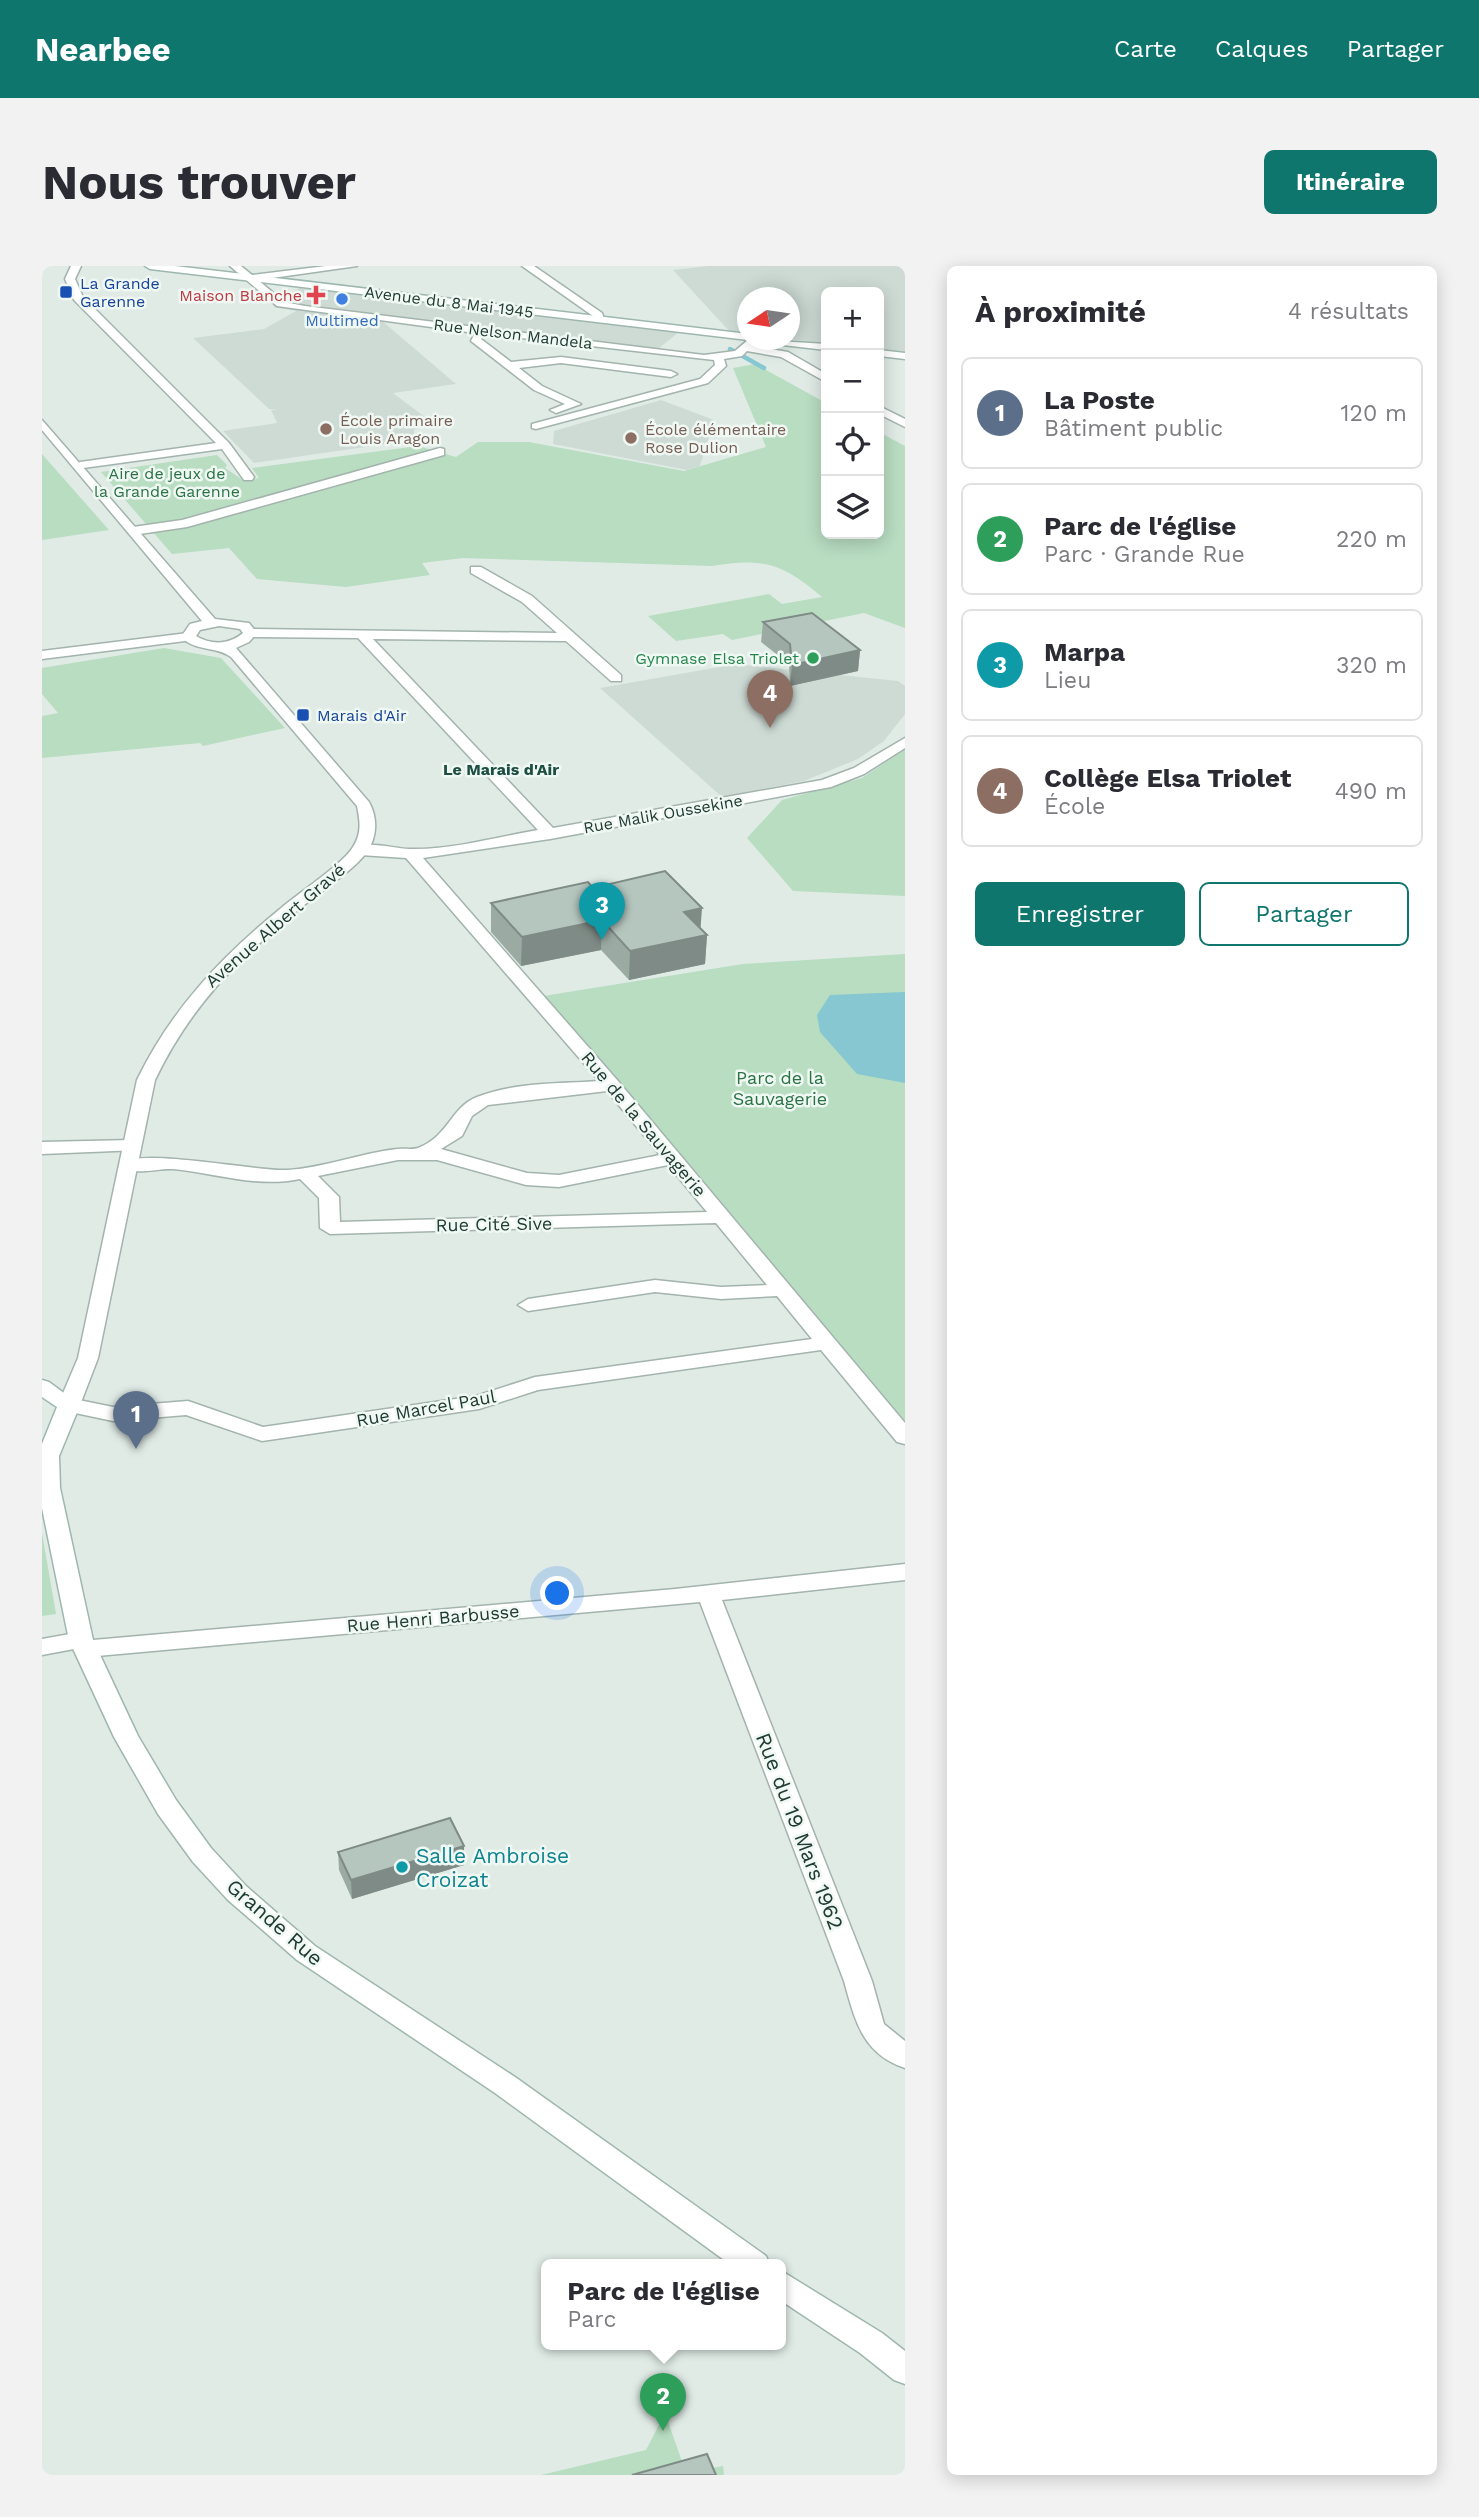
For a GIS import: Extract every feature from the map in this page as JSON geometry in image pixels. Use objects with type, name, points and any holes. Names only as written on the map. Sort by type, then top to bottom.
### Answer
[{"type":"street","points":[[76,266],[70,279],[78,298],[225,445],[247,478]]},
{"type":"street","name":"Avenue du 8 Mai 1945","points":[[150,266],[599,319],[737,340]]},
{"type":"street","name":"Rue Nelson Mandela","points":[[235,266],[269,295],[289,306],[718,357],[738,354],[742,350]]},
{"type":"street","points":[[248,278],[352,266]]},
{"type":"street","points":[[527,266],[598,315],[599,319]]},
{"type":"street","points":[[269,295],[275,289],[298,284]]},
{"type":"street","points":[[483,330],[475,339],[538,388],[575,404],[542,414]]},
{"type":"street","points":[[800,343],[821,346]]},
{"type":"street","name":"Avenue du 8 Mai 1945","points":[[773,350],[821,376]]},
{"type":"street","points":[[884,354],[905,356]]},
{"type":"street","points":[[536,426],[704,380],[721,366],[718,357]]},
{"type":"street","points":[[511,365],[561,360],[671,374]]},
{"type":"street","points":[[884,412],[905,424]]},
{"type":"street","points":[[42,423],[210,622]]},
{"type":"street","points":[[80,466],[225,445]]},
{"type":"street","points":[[133,531],[183,524],[440,452]]},
{"type":"street","points":[[476,570],[527,599],[616,678]]},
{"type":"street","points":[[188,637],[190,630],[210,622],[237,624],[250,633],[569,637]]},
{"type":"street","points":[[42,655],[188,637],[206,645],[225,646],[242,641],[250,633]]},
{"type":"street","points":[[362,635],[550,834]]},
{"type":"street","name":"Avenue Albert Gravé","points":[[69,1405],[88,1358],[146,1080],[164,1038],[220,969],[360,850],[369,827],[364,805],[236,654],[225,646]]},
{"type":"street","name":"Rue Malik Oussekine","points":[[411,854],[550,834],[826,784],[859,771],[905,742]]},
{"type":"street","points":[[360,850],[411,854]]},
{"type":"street","name":"Rue de la Sauvagerie","points":[[411,854],[612,1085],[905,1437]]},
{"type":"street","points":[[421,1154],[455,1132],[464,1113],[482,1101],[505,1095],[612,1085]]},
{"type":"street","points":[[42,1148],[130,1156],[249,1175],[305,1174],[398,1154],[438,1154],[526,1180],[559,1181],[673,1158]]},
{"type":"street","name":"Rue Cité Sive","points":[[305,1174],[329,1197],[330,1228],[722,1217]]},
{"type":"street","points":[[528,1305],[655,1286],[721,1293],[783,1290]]},
{"type":"street","name":"Rue Marcel Paul","points":[[69,1405],[113,1414],[172,1407],[188,1408],[262,1434],[479,1402],[535,1384],[826,1343]]},
{"type":"street","points":[[42,1387],[69,1405]]},
{"type":"street","name":"Grande Rue","points":[[69,1405],[45,1456],[49,1488],[83,1645],[126,1737],[167,1807],[202,1855],[237,1893],[306,1953],[505,2085],[747,2259]]},
{"type":"street","name":"Rue Henri Barbusse","points":[[42,1647],[708,1593],[905,1572]]},
{"type":"street","name":"Rue du 19 Mars 1962","points":[[708,1593],[858,1981],[872,2030],[905,2057]]},
{"type":"street","points":[[786,2287],[871,2343],[905,2370]]},
{"type":"shaded area","points":[[708,266],[905,266],[905,353],[884,351],[884,287],[821,287],[821,343],[800,340],[800,287],[737,287],[737,333],[730,332],[673,270]]},
{"type":"shaded area","points":[[300,287],[679,332],[653,353],[381,320],[456,384],[393,393],[433,423],[414,430],[414,440],[254,463],[223,431],[277,423],[271,410],[277,409],[269,409],[193,338],[264,329],[296,311],[273,307]]},
{"type":"shaded area","name":"École élémentaire Rose Dulion","points":[[661,400],[714,420],[700,466],[687,470],[553,444],[554,431]]},
{"type":"shaded area","points":[[736,664],[898,681],[905,686],[905,714],[884,741],[858,759],[804,781],[722,797],[600,688]]},
{"type":"green space","name":"Aire de jeux de la Grande Garenne","points":[[755,364],[821,400],[821,539],[884,539],[884,435],[905,446],[905,628],[864,613],[732,640],[723,634],[676,641],[648,616],[769,594],[782,604],[822,597],[784,570],[759,563],[712,566],[463,558],[422,563],[430,575],[346,587],[257,579],[229,548],[172,554],[101,472],[217,455],[227,465],[225,468],[243,480],[259,478],[252,468],[418,446],[456,457],[478,442],[529,442],[684,471],[766,447],[733,368]]},
{"type":"green space","points":[[42,454],[109,530],[42,540]]},
{"type":"green space","points":[[164,648],[221,658],[285,728],[203,746],[200,743],[42,758],[42,716],[58,713],[42,694],[42,668]]},
{"type":"green space","points":[[905,749],[905,896],[793,891],[747,838],[782,800],[862,778]]},
{"type":"green space","name":"Parc de la Sauvagerie","points":[[905,954],[905,1430],[543,996],[743,964]]},
{"type":"green space","points":[[42,1533],[56,1614],[42,1616]]},
{"type":"green space","points":[[665,2413],[686,2473],[723,2466],[724,2475],[541,2475],[646,2450]]},
{"type":"water","points":[[905,992],[905,1083],[857,1074],[820,1032],[817,1015],[830,995]]},
{"type":"building","points":[[812,613],[860,650],[792,665],[790,644],[763,622]]},
{"type":"building","points":[[665,871],[702,908],[684,912],[707,935],[630,951],[602,920],[522,937],[491,903],[588,882],[593,888]]},
{"type":"building","points":[[450,1818],[464,1846],[351,1880],[338,1852]]},
{"type":"building","points":[[707,2454],[716,2475],[632,2475]]},
{"type":"waterway","points":[[730,349],[764,368]]},
{"type":"place","name":"La Grande Garenne","points":[[66,292]]},
{"type":"place","name":"Maison Blanche","points":[[316,295]]},
{"type":"place","name":"Multimed","points":[[342,299]]},
{"type":"place","name":"École primaire Louis Aragon","points":[[326,429]]},
{"type":"place","name":"École élémentaire Rose Dulion","points":[[631,438]]},
{"type":"place","name":"Gymnase Elsa Triolet","points":[[813,658]]},
{"type":"place","name":"Marais d'Air","points":[[303,715]]},
{"type":"place","name":"Collège Elsa Triolet","points":[[770,728]]},
{"type":"place","name":"Marpa","points":[[602,940]]},
{"type":"place","name":"La Poste","points":[[136,1449]]},
{"type":"place","name":"Salle Ambroise Croizat","points":[[402,1867]]},
{"type":"place","name":"Parc de l'église","points":[[663,2431]]},
{"type":"district","name":"Le Marais d'Air","points":[[501,769]]}]
